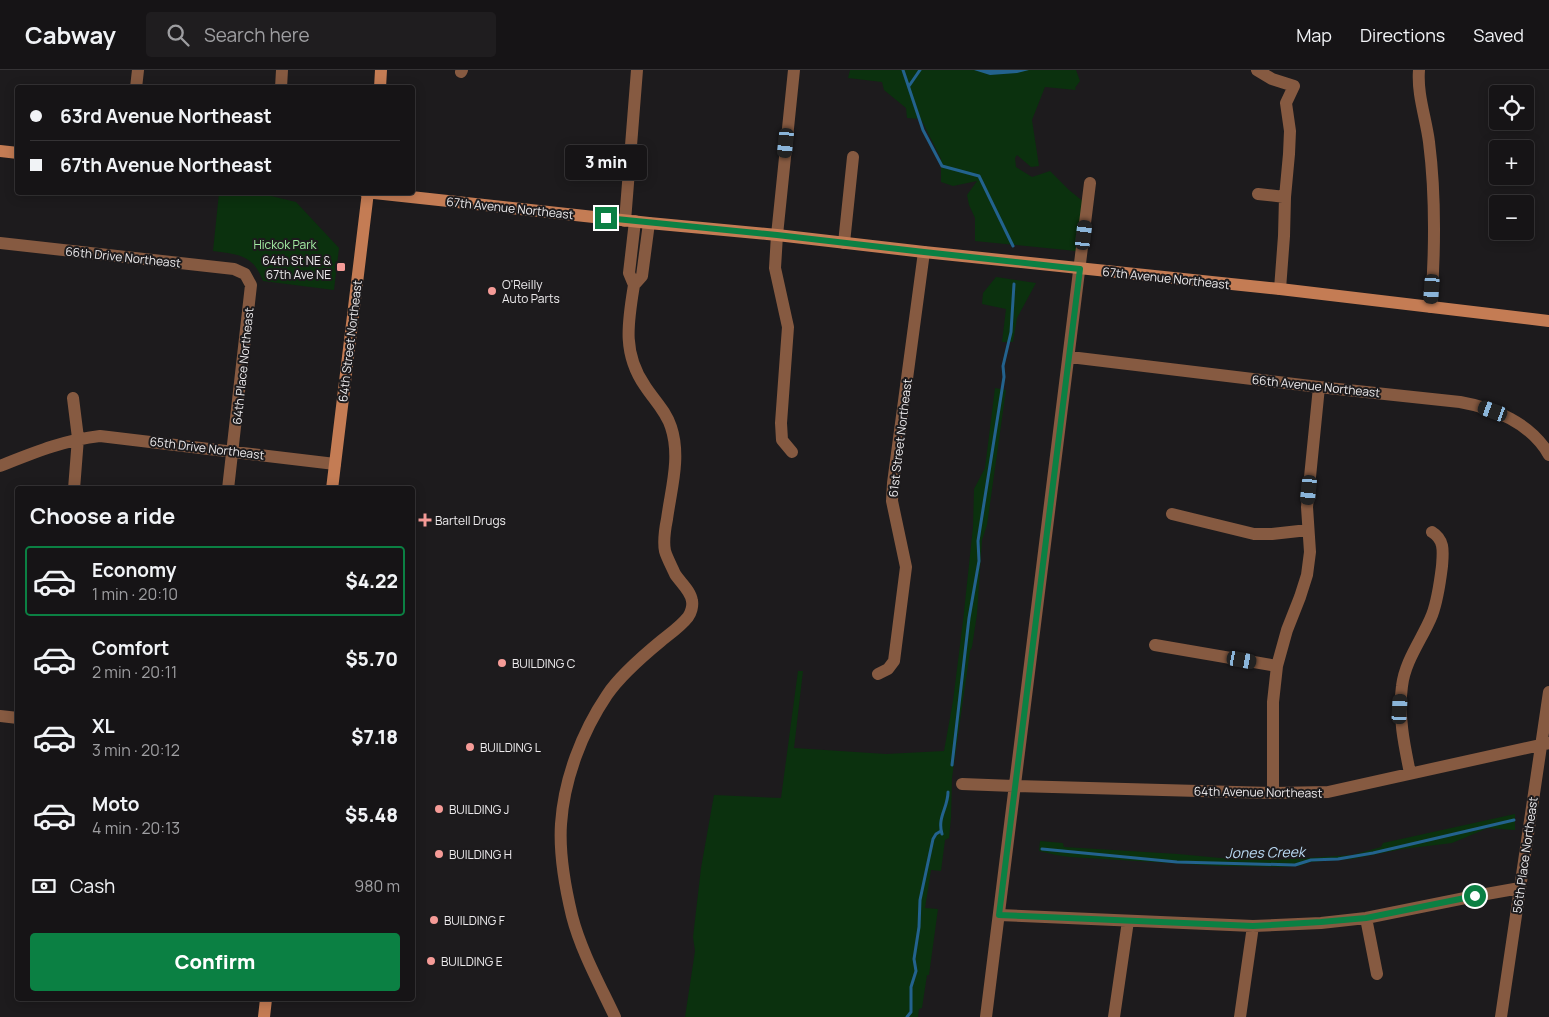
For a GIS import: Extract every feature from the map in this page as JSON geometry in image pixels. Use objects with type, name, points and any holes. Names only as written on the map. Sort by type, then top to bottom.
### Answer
[{"type":"street","points":[[136,85],[138,70]]},
{"type":"street","points":[[281,85],[282,70]]},
{"type":"street","points":[[380,85],[381,70]]},
{"type":"street","points":[[615,1017],[572,918],[565,880],[561,841],[561,824],[566,787],[578,752],[593,719],[608,694],[634,665],[686,620],[690,614],[692,601],[685,587],[675,574],[666,551],[665,532],[676,454],[671,427],[661,407],[644,386],[628,348],[634,285],[629,273],[638,70]]},
{"type":"street","points":[[792,452],[782,440],[781,423],[788,327],[775,268],[794,70]]},
{"type":"street","points":[[1257,70],[1272,79],[1294,86],[1286,103],[1290,131],[1290,154],[1285,197],[1280,289]]},
{"type":"street","points":[[1419,70],[1422,106],[1429,142],[1433,189],[1435,252],[1431,307]]},
{"type":"street","points":[[0,151],[15,153]]},
{"type":"street","points":[[844,243],[853,157]]},
{"type":"street","points":[[986,1017],[1070,357],[1090,184]]},
{"type":"street","points":[[1258,194],[1285,197]]},
{"type":"street","name":"64th Street Northeast","points":[[332,486],[367,195]]},
{"type":"street","name":"67th Avenue Northeast","points":[[386,195],[1280,289],[1549,321]]},
{"type":"street","points":[[634,285],[642,276],[649,223]]},
{"type":"street","name":"66th Drive Northeast","points":[[0,243],[234,269],[245,274]]},
{"type":"street","name":"61st Street Northeast","points":[[878,674],[888,669],[894,661],[904,587],[906,567],[892,501],[893,483],[924,252]]},
{"type":"street","name":"64th Place Northeast","points":[[228,486],[251,285],[245,274]]},
{"type":"street","name":"66th Avenue Northeast","points":[[1070,357],[1478,405],[1512,419],[1531,433],[1548,453]]},
{"type":"street","points":[[1273,793],[1273,702],[1277,666],[1287,630],[1307,575],[1310,552],[1307,507],[1319,387]]},
{"type":"street","points":[[72,398],[78,438],[74,486]]},
{"type":"street","name":"65th Drive Northeast","points":[[0,466],[45,448],[78,438],[100,436],[335,464]]},
{"type":"street","points":[[1172,514],[1254,534],[1308,530]]},
{"type":"street","points":[[1410,773],[1402,732],[1400,709],[1402,684],[1408,664],[1432,614],[1438,592],[1443,551],[1442,540],[1432,532]]},
{"type":"street","points":[[1155,645],[1277,666]]},
{"type":"street","name":"56th Place Northeast","points":[[1501,1017],[1520,888],[1546,744],[1549,692]]},
{"type":"street","points":[[0,716],[15,718]]},
{"type":"street","name":"64th Avenue Northeast","points":[[962,784],[1273,793],[1328,792],[1546,744]]},
{"type":"street","points":[[999,915],[1253,926],[1366,918],[1520,888]]},
{"type":"street","points":[[1366,918],[1376,974]]},
{"type":"street","points":[[1114,1017],[1128,921]]},
{"type":"street","points":[[1240,1017],[1253,926]]},
{"type":"street","points":[[264,1017],[266,1001]]},
{"type":"green space","points":[[850,70],[1076,70],[1080,81],[1075,88],[1076,90],[1045,87],[1032,120],[1039,166],[1031,167],[1017,155],[1015,158],[1016,167],[1032,177],[1050,171],[1085,203],[1086,252],[975,241],[975,218],[967,195],[977,181],[953,186],[941,182],[941,159],[921,119],[907,118],[906,108],[884,90],[882,82],[848,78]]},
{"type":"green space","name":"Hickok Park","points":[[219,195],[267,195],[296,202],[339,248],[334,290],[263,281],[255,266],[244,257],[213,251]]},
{"type":"green space","points":[[996,277],[1036,283],[1017,318],[1013,342],[1002,342],[1006,309],[982,304],[983,293]]},
{"type":"green space","points":[[995,388],[1006,390],[987,525],[982,540],[977,614],[952,778],[949,838],[945,840],[941,871],[931,870],[925,908],[938,909],[929,975],[927,975],[922,1008],[919,1009],[918,1017],[685,1017],[695,951],[693,937],[701,868],[714,795],[781,798],[798,671],[803,671],[794,748],[886,754],[944,751],[953,701],[963,621],[973,527],[974,489],[985,468]]},
{"type":"green space","points":[[1515,814],[1515,830],[1488,828],[1452,843],[1403,849],[1352,859],[1311,862],[1299,866],[1219,866],[1070,857],[1039,851],[1040,841],[1063,843],[1064,847],[1231,859],[1276,860],[1352,855],[1381,847],[1383,843]]},
{"type":"water","points":[[974,70],[1029,70],[990,75]]},
{"type":"waterway","points":[[903,70],[923,130],[942,166],[979,176],[1013,246]]},
{"type":"waterway","points":[[909,86],[920,70]]},
{"type":"waterway","points":[[952,765],[969,618],[979,561],[978,541],[1004,377],[1003,366],[1011,332],[1014,284]]},
{"type":"waterway","points":[[942,834],[941,823],[948,792]]},
{"type":"waterway","name":"Jones Creek","points":[[1042,849],[1177,862],[1295,865],[1311,860],[1338,859],[1373,853],[1514,820]]},
{"type":"waterway","name":"Jones Creek","points":[[907,1017],[911,1012],[911,987],[916,971],[914,959],[919,927],[920,900],[933,839],[941,831]]},
{"type":"place","name":"64th St NE & 67th Ave NE","points":[[341,267]]},
{"type":"place","name":"O'Reilly Auto Parts","points":[[492,291]]},
{"type":"place","name":"Bartell Drugs","points":[[425,520]]},
{"type":"place","name":"BUILDING C","points":[[502,663]]},
{"type":"place","name":"BUILDING L","points":[[470,747]]},
{"type":"place","name":"BUILDING J","points":[[439,809]]},
{"type":"place","name":"BUILDING H","points":[[439,854]]},
{"type":"place","name":"BUILDING F","points":[[434,920]]},
{"type":"place","name":"BUILDING E","points":[[431,961]]},
{"type":"route","points":[[606,218],[1080,269],[999,915],[1253,926],[1366,918],[1475,896]]}]
